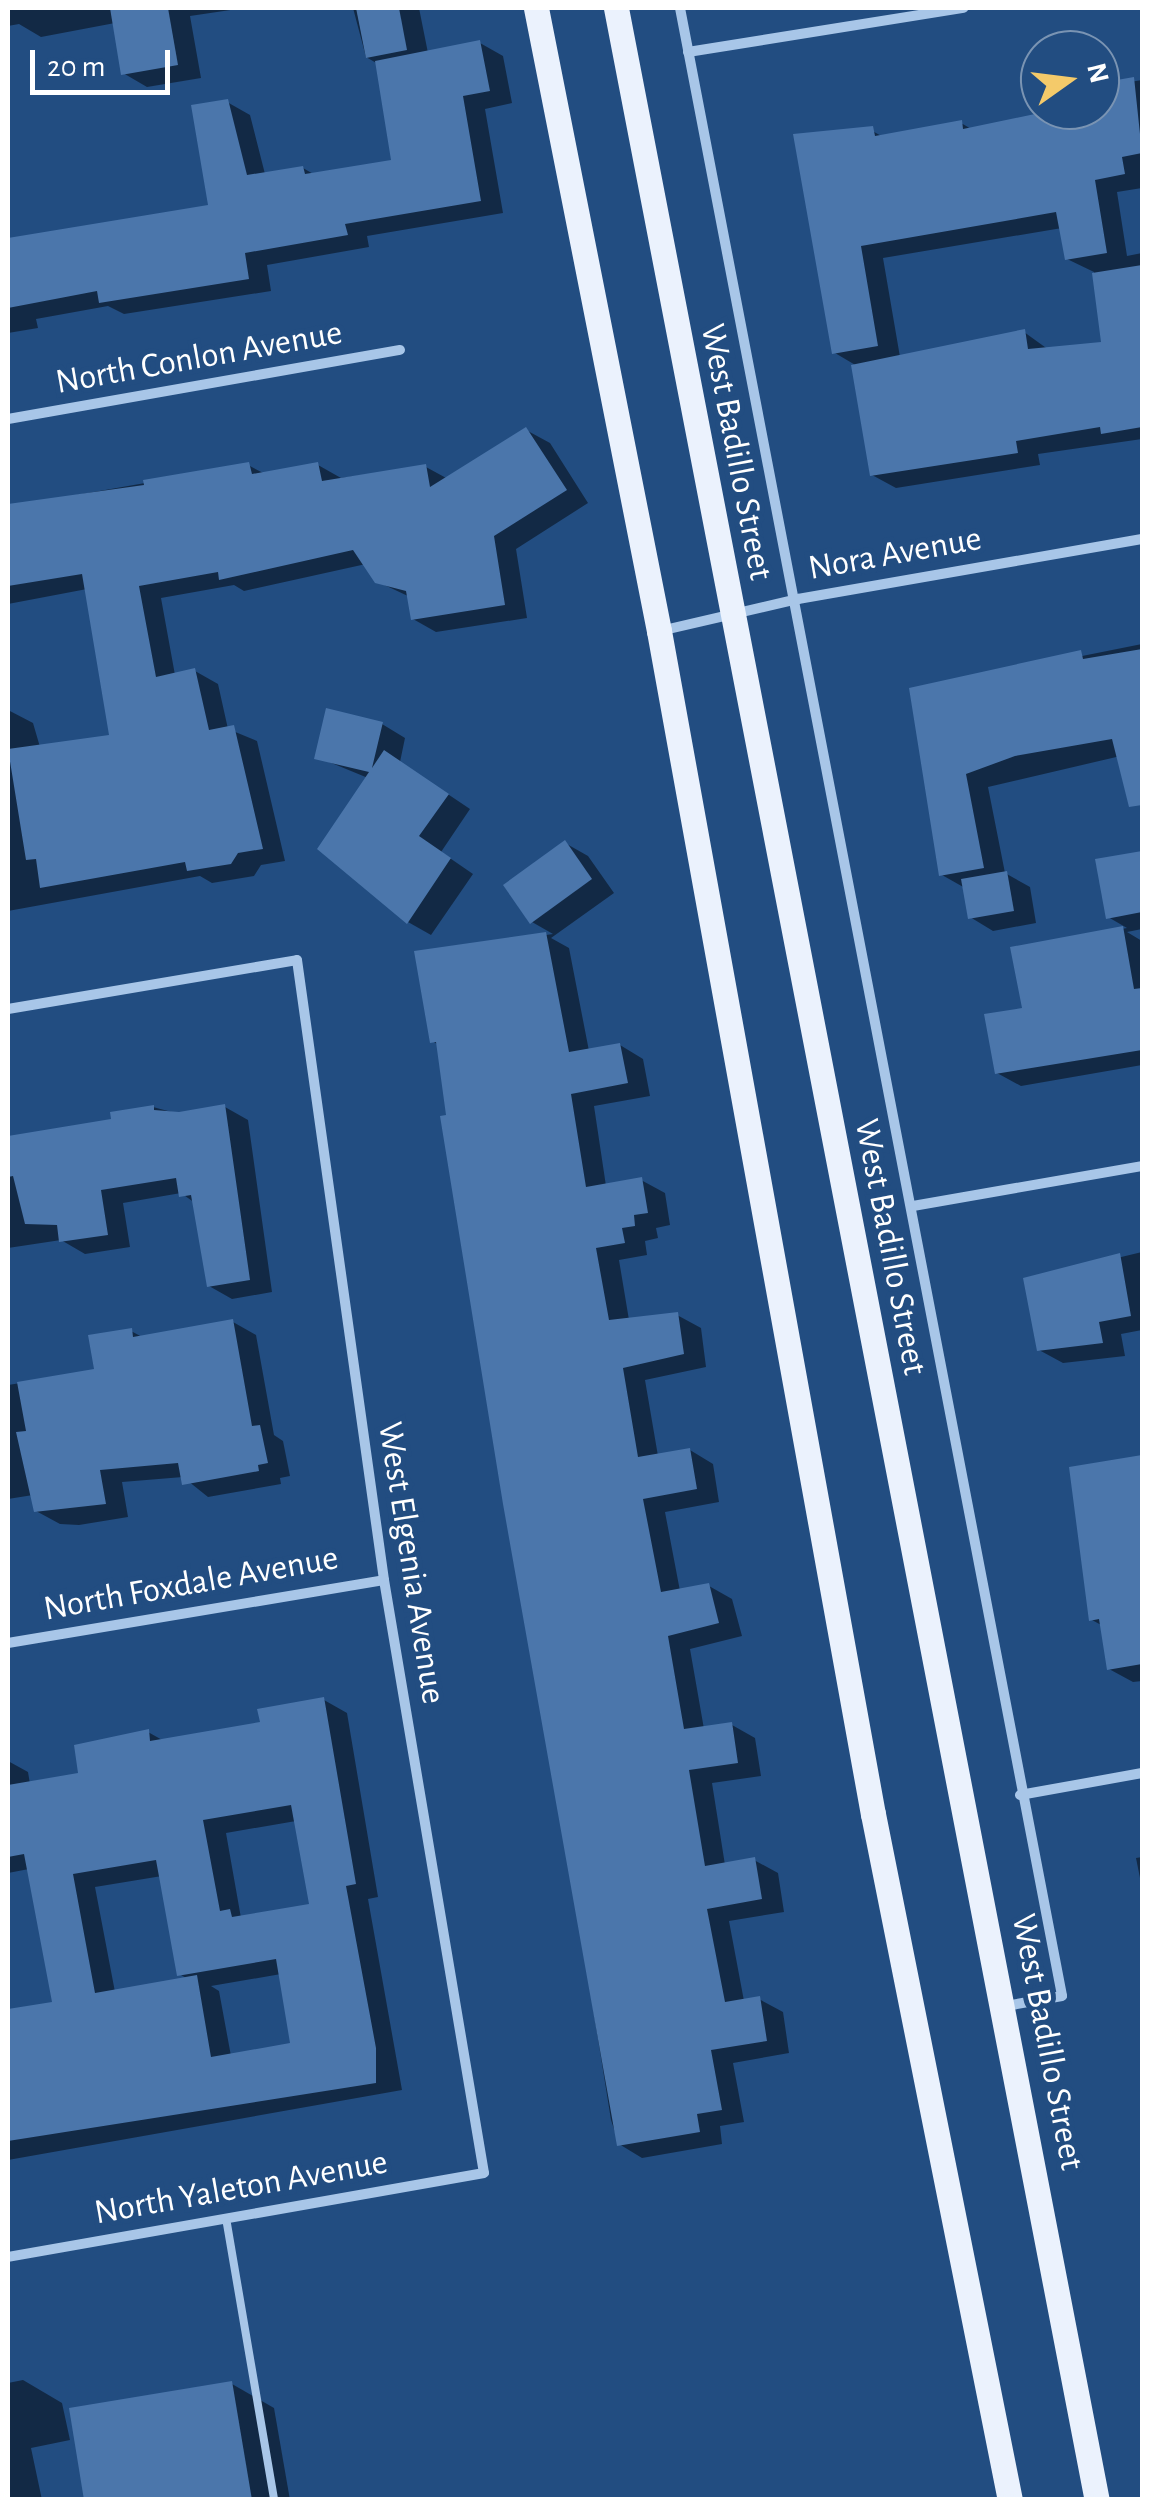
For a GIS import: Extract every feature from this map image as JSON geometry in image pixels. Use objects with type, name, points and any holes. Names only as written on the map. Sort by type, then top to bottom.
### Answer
[{"type":"main road","points":[[536,8],[659,631],[873,1814],[1010,2500]]},
{"type":"main road","name":"West Badillo Street","points":[[616,8],[731,615],[1006,2006],[1097,2500]]},
{"type":"street","points":[[680,8],[798,599],[1020,1795],[1062,1996],[1006,2006]]},
{"type":"street","points":[[688,52],[964,8]]},
{"type":"street","name":"North Conlon Avenue","points":[[8,419],[400,350]]},
{"type":"street","name":"Nora Avenue","points":[[659,631],[798,599],[1142,539]]},
{"type":"street","name":"West Elgenia Avenue","points":[[8,1009],[297,960],[384,1580],[484,2172]]},
{"type":"street","points":[[913,1206],[1142,1166]]},
{"type":"street","name":"North Foxdale Avenue","points":[[8,1643],[384,1580]]},
{"type":"street","points":[[1020,1795],[1142,1774]]},
{"type":"street","name":"North Yaleton Avenue","points":[[8,2257],[484,2172]]},
{"type":"lane","points":[[226,2218],[274,2500]]},
{"type":"building","points":[[110,8],[168,8],[178,65],[121,75]]},
{"type":"building","points":[[356,8],[399,8],[407,50],[366,58]]},
{"type":"building","points":[[480,40],[490,91],[463,96],[481,201],[345,224],[348,235],[245,253],[249,279],[99,303],[97,291],[8,308],[8,238],[208,205],[191,105],[228,99],[247,175],[303,166],[305,174],[391,160],[375,61]]},
{"type":"building","points":[[1134,77],[1142,153],[1122,157],[1125,174],[1095,180],[1107,253],[1065,260],[1056,212],[861,246],[878,346],[832,354],[793,134],[873,126],[875,136],[962,120],[963,129],[1020,117],[1020,130],[1120,130],[1120,79]]},
{"type":"building","points":[[1142,265],[1142,427],[1101,434],[1100,427],[1016,441],[1018,453],[870,476],[851,365],[1025,329],[1028,349],[1101,342],[1092,273]]},
{"type":"building","points":[[526,427],[567,490],[494,536],[505,605],[411,620],[406,591],[375,583],[353,550],[219,580],[218,572],[139,586],[156,677],[195,668],[209,730],[234,725],[263,849],[238,853],[231,864],[187,871],[185,862],[40,888],[36,859],[26,860],[8,749],[109,735],[82,574],[8,586],[8,504],[144,485],[143,480],[249,462],[252,474],[318,462],[322,481],[426,464],[430,487]]},
{"type":"building","points":[[1142,649],[1142,805],[1129,807],[1112,739],[1015,756],[966,774],[984,868],[939,876],[909,688],[1081,650],[1083,659]]},
{"type":"building","points":[[326,708],[383,722],[372,768],[384,750],[449,794],[419,836],[451,858],[407,924],[317,849],[369,772],[314,759]]},
{"type":"building","points":[[565,840],[592,879],[530,924],[503,885]]},
{"type":"building","points":[[1142,851],[1142,912],[1106,919],[1095,859]]},
{"type":"building","points":[[1007,871],[1014,911],[968,919],[961,879]]},
{"type":"building","points":[[1123,926],[1134,989],[1142,988],[1142,1050],[995,1074],[984,1014],[1022,1008],[1010,947]]},
{"type":"building","points":[[546,932],[569,1052],[620,1043],[628,1083],[571,1094],[586,1187],[642,1177],[648,1213],[634,1215],[635,1226],[622,1228],[625,1243],[596,1248],[609,1320],[678,1312],[684,1354],[623,1368],[638,1457],[690,1448],[697,1489],[643,1499],[661,1592],[709,1583],[719,1623],[668,1636],[684,1729],[732,1722],[738,1763],[689,1770],[705,1866],[755,1857],[762,1899],[707,1909],[725,2002],[760,1996],[767,2041],[711,2050],[722,2110],[697,2114],[700,2132],[617,2146],[503,1504],[440,1116],[446,1115],[436,1042],[430,1043],[414,951]]},
{"type":"building","points":[[225,1104],[250,1280],[207,1287],[191,1195],[179,1197],[176,1178],[101,1190],[108,1235],[59,1242],[57,1225],[25,1224],[13,1176],[8,1177],[8,1136],[111,1119],[110,1112],[154,1105],[154,1110],[179,1112]]},
{"type":"building","points":[[1120,1253],[1131,1316],[1099,1322],[1103,1343],[1037,1351],[1023,1278]]},
{"type":"building","points":[[233,1319],[252,1426],[260,1425],[268,1463],[258,1465],[259,1471],[182,1485],[178,1463],[100,1470],[106,1504],[34,1512],[16,1432],[26,1431],[17,1382],[94,1369],[88,1335],[132,1328],[133,1337]]},
{"type":"building","points":[[1142,1455],[1142,1664],[1107,1670],[1099,1619],[1089,1621],[1069,1467]]},
{"type":"building","points":[[324,1697],[356,1884],[346,1886],[376,2048],[376,2083],[8,2141],[8,2009],[52,2002],[24,1854],[8,1857],[8,1785],[78,1773],[74,1745],[149,1729],[150,1741],[260,1722],[257,1709]],"holes":[[[291,1805],[309,1904],[232,1917],[230,1909],[220,1911],[203,1820]],[[156,1860],[177,1976],[276,1959],[290,2043],[211,2057],[197,1975],[95,1993],[73,1874]]]},
{"type":"building","points":[[232,2381],[252,2500],[84,2500],[69,2408]]}]
